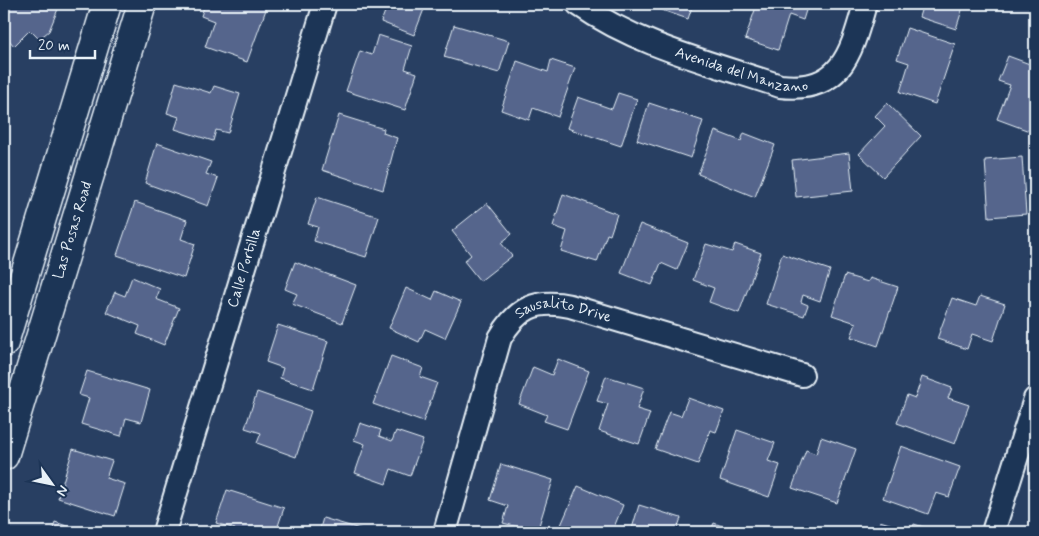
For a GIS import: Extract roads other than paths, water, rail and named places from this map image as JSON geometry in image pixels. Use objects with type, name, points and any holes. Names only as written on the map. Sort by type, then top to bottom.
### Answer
[{"type":"main road","points":[[4,343],[107,4]]},
{"type":"main road","name":"Las Posas Road","points":[[4,456],[12,399],[142,4]]},
{"type":"street","name":"Calle Portilla","points":[[164,532],[326,4]]},
{"type":"street","name":"Avenida del Manzano","points":[[588,7],[623,32],[648,42],[780,86],[799,88],[817,84],[828,79],[842,66],[852,50],[865,4]]},
{"type":"street","name":"Sausalito Drive","points":[[445,532],[500,338],[509,323],[522,311],[537,304],[554,302],[570,306],[802,376]]},
{"type":"street","points":[[993,532],[1035,399]]}]
